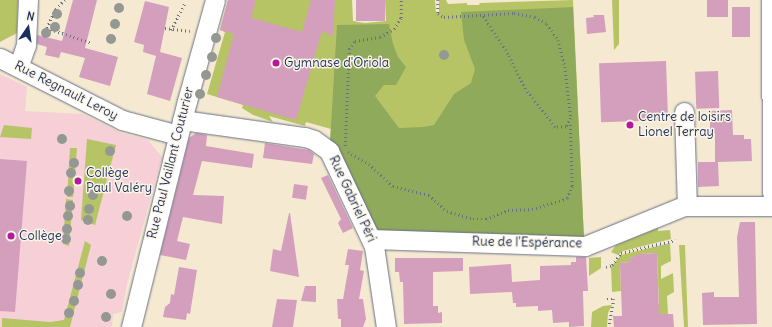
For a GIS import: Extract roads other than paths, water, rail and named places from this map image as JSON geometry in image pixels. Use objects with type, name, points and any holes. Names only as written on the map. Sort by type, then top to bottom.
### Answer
[{"type":"street","points":[[19,65],[26,45],[28,0]]},
{"type":"street","name":"Rue Paul Vaillant Couturier","points":[[131,327],[180,128],[215,0]]},
{"type":"street","points":[[771,0],[772,193]]},
{"type":"street","name":"Rue Regnault Leroy","points":[[0,58],[19,65],[42,81],[122,120],[180,128]]},
{"type":"street","points":[[684,112],[687,206]]},
{"type":"street","name":"Rue Gabriel Péri","points":[[180,128],[314,140],[335,159],[372,239],[376,255],[386,327]]},
{"type":"street","name":"Rue de l'Espérance","points":[[372,239],[585,246],[687,206],[772,206]]},
{"type":"place","name":"Gymnase d'Oriola","points":[[276,63]]},
{"type":"place","name":"Centre de loisirs Lionel Terray","points":[[630,125]]},
{"type":"place","name":"Collège Paul Valéry","points":[[78,181]]},
{"type":"place","name":"Collège","points":[[11,236]]}]
